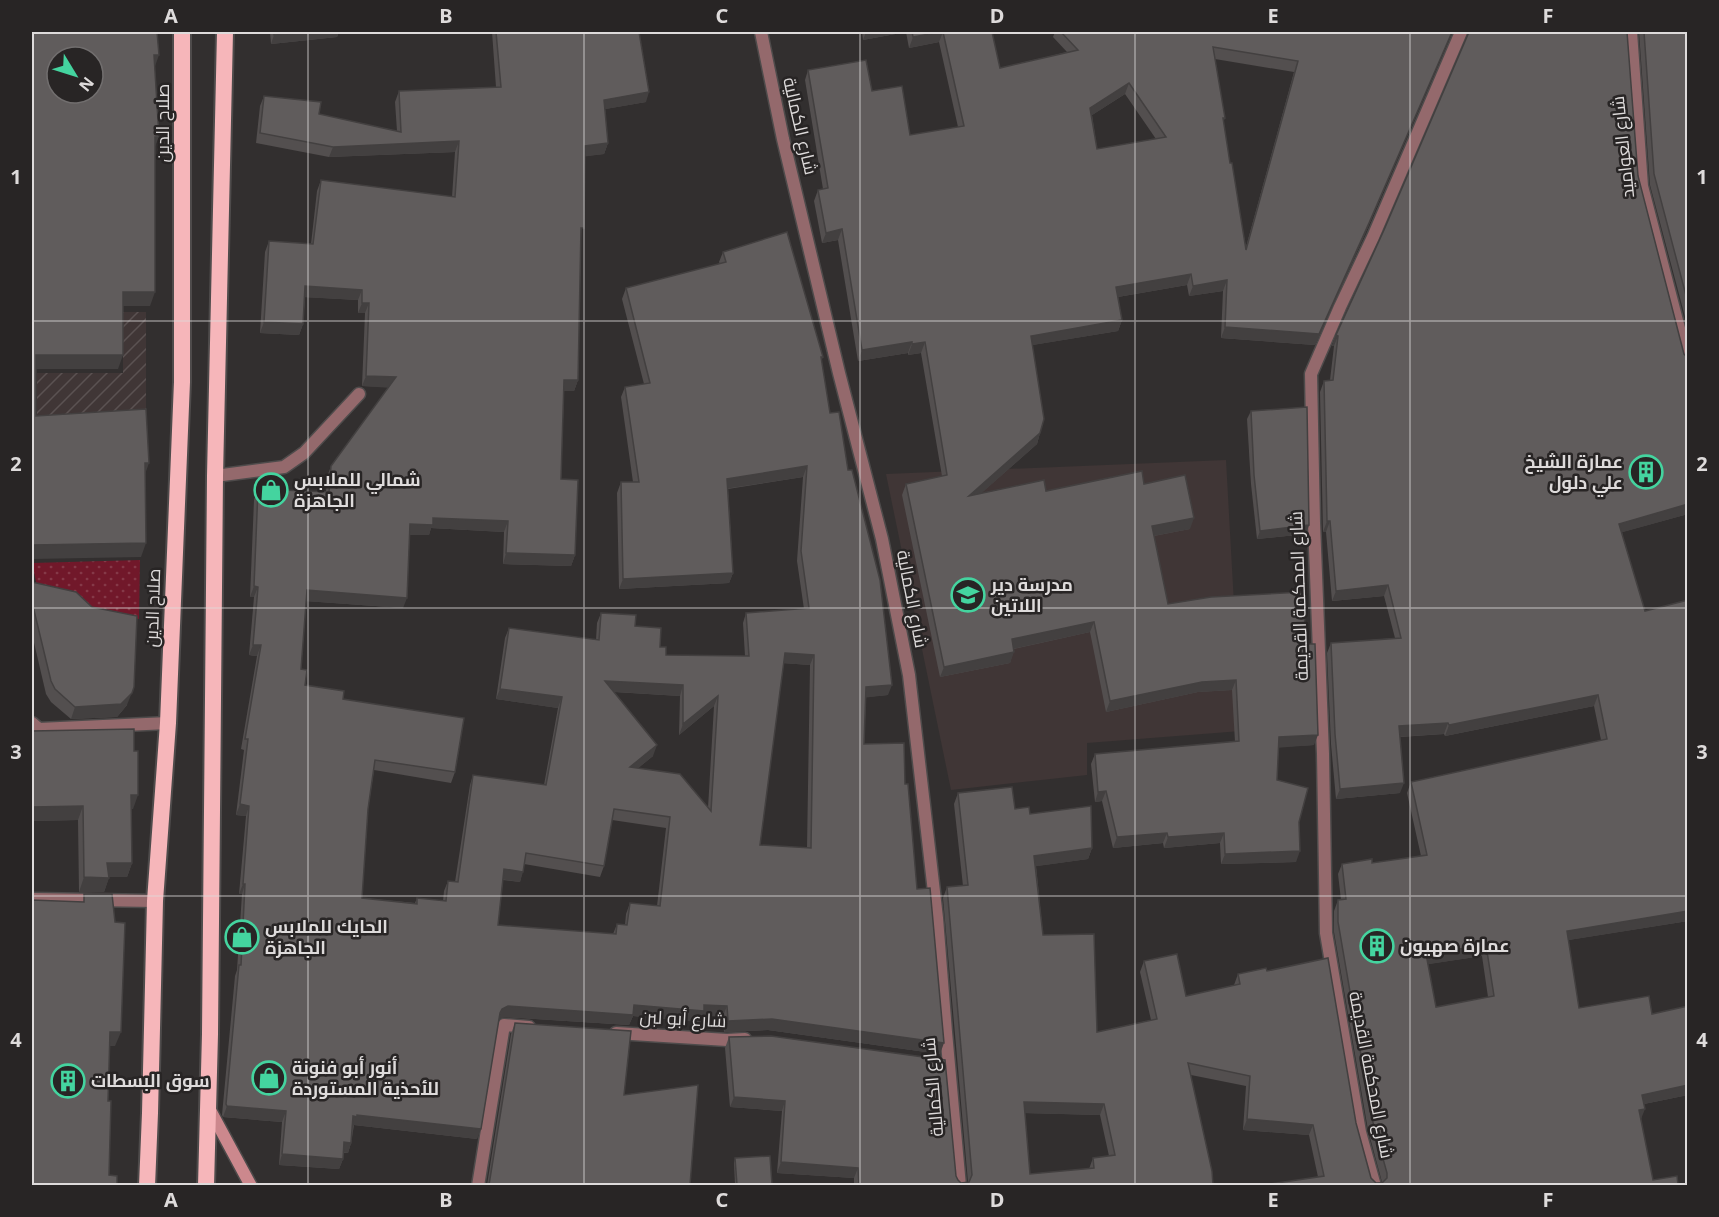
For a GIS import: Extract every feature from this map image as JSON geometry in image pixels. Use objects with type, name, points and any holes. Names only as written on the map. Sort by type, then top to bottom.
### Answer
[{"type":"highway","name":"صلاح الدين","points":[[147,1185],[155,901],[168,723],[182,382],[182,32]]},
{"type":"highway","points":[[206,1185],[209,1107],[215,476],[225,32]]},
{"type":"main road","points":[[209,1107],[251,1185]]},
{"type":"street","name":"شارع الكمالية","points":[[761,32],[783,139],[882,539],[909,675],[938,918],[943,1062],[960,1185]]},
{"type":"street","name":"شارع المحكمة القديمة","points":[[1375,1185],[1360,1132],[1326,933],[1323,754],[1311,374],[1461,32]]},
{"type":"street","name":"شارع العواميد","points":[[1631,32],[1642,186],[1688,363]]},
{"type":"street","points":[[215,476],[284,467],[304,453],[359,394]]},
{"type":"street","points":[[32,723],[39,729],[168,723]]},
{"type":"street","points":[[32,899],[155,901]]},
{"type":"street","points":[[478,1185],[504,1025],[539,1028]]},
{"type":"street","name":"شارع أبو لبن","points":[[598,1032],[727,1040],[757,1039]]},
{"type":"shaded area","points":[[123,312],[146,312],[146,422],[37,422],[37,373],[123,373]]},
{"type":"shaded area","points":[[1226,460],[1241,731],[1087,743],[1087,775],[951,790],[886,474]]},
{"type":"shaded area","points":[[140,560],[139,619],[95,610],[80,596],[38,591],[32,563]]},
{"type":"building","points":[[32,32],[157,32],[159,55],[154,55],[159,137],[155,137],[155,292],[123,292],[123,355],[36,355],[36,416],[146,409],[149,463],[145,463],[146,543],[32,545]]},
{"type":"building","points":[[274,32],[312,32],[274,35]]},
{"type":"building","points":[[496,32],[639,32],[649,92],[604,100],[608,143],[585,146],[578,380],[564,380],[561,479],[578,480],[575,555],[506,553],[508,521],[433,518],[433,525],[410,524],[407,598],[307,590],[301,669],[307,670],[305,685],[344,691],[343,699],[464,718],[455,772],[375,760],[368,809],[362,898],[417,904],[417,898],[446,901],[448,881],[458,882],[473,775],[546,785],[562,697],[500,689],[509,628],[599,640],[601,613],[636,615],[635,626],[661,628],[660,647],[666,647],[666,655],[749,656],[746,613],[809,608],[801,551],[807,466],[727,479],[733,573],[623,579],[621,482],[639,482],[625,387],[650,383],[626,288],[726,262],[723,252],[787,232],[823,357],[821,357],[830,413],[839,412],[848,470],[852,470],[880,580],[892,685],[866,687],[864,744],[904,743],[905,784],[908,784],[917,889],[930,888],[944,1043],[772,1019],[728,1021],[727,1006],[704,1005],[704,1011],[634,1005],[633,1015],[508,1006],[500,1013],[481,1129],[357,1115],[357,1117],[353,1116],[351,1143],[344,1142],[343,1159],[282,1154],[286,1111],[227,1106],[226,1104],[239,965],[241,965],[245,884],[243,884],[249,806],[240,804],[248,739],[245,739],[261,645],[253,645],[258,587],[254,586],[258,489],[329,492],[331,466],[396,377],[366,376],[369,303],[362,303],[362,290],[305,286],[303,324],[264,322],[269,241],[313,244],[321,180],[455,197],[459,141],[333,147],[260,133],[264,96],[321,102],[319,114],[401,132],[399,91],[501,87]],"holes":[[[785,653],[814,655],[811,848],[760,845]],[[605,681],[683,685],[683,724],[718,696],[711,811],[680,774],[630,767],[657,745]],[[614,809],[670,817],[660,906],[630,903],[627,925],[617,924],[616,934],[498,925],[504,869],[523,872],[526,853],[604,866]]]},
{"type":"building","points":[[912,32],[940,32],[913,37]]},
{"type":"building","points":[[943,32],[992,32],[1000,68],[1078,50],[1061,32],[1452,32],[1319,334],[1225,327],[1227,280],[1193,286],[1191,274],[1116,287],[1122,320],[1031,336],[1044,419],[1040,433],[969,496],[1044,480],[1046,491],[1142,471],[1144,484],[1185,475],[1194,518],[1152,526],[1168,604],[1211,597],[1303,592],[1306,644],[1315,644],[1318,735],[1279,737],[1277,780],[1308,788],[1299,822],[1300,851],[1225,854],[1224,833],[1168,837],[1167,833],[1117,837],[1106,791],[1098,792],[1095,754],[1239,741],[1236,680],[1202,682],[1110,701],[1094,622],[1012,639],[1014,652],[944,667],[906,484],[947,475],[925,342],[862,350],[842,229],[826,233],[818,190],[828,188],[808,70],[866,60],[872,91],[902,86],[910,135],[964,126]],"holes":[[[1213,47],[1298,61],[1246,250],[1232,163],[1230,163]],[[1129,83],[1166,137],[1097,149],[1090,108]]]},
{"type":"building","points":[[1469,32],[1627,32],[1638,176],[1684,354],[1688,358],[1688,504],[1619,524],[1645,611],[1688,600],[1688,911],[1567,931],[1579,1008],[1649,996],[1652,1014],[1688,1006],[1688,1085],[1642,1095],[1645,1109],[1639,1110],[1653,1180],[1677,1176],[1678,1185],[1263,1185],[1324,1176],[1313,1125],[1247,1119],[1250,1076],[1188,1063],[1212,1171],[1213,1185],[859,1185],[858,1168],[781,1162],[785,1101],[734,1097],[729,1037],[771,1036],[945,1060],[956,1176],[961,1183],[969,1182],[972,1175],[947,887],[968,885],[958,793],[1012,787],[1015,809],[1029,807],[1030,814],[1091,806],[1092,848],[1034,856],[1043,935],[1094,934],[1097,1032],[1157,1019],[1144,961],[1177,954],[1186,996],[1240,984],[1238,974],[1266,968],[1267,971],[1328,958],[1356,1123],[1371,1178],[1376,1183],[1382,1183],[1387,1178],[1372,1119],[1338,922],[1338,900],[1346,899],[1342,864],[1372,859],[1372,863],[1427,855],[1411,782],[1607,739],[1598,695],[1449,725],[1448,723],[1399,726],[1404,783],[1340,789],[1331,643],[1401,638],[1388,585],[1336,591],[1330,521],[1327,521],[1324,381],[1333,380],[1338,336],[1336,335]],"holes":[[[1486,945],[1494,996],[1436,1007],[1426,954]],[[1024,1102],[1104,1104],[1115,1155],[1093,1158],[1094,1168],[1030,1174]]]},
{"type":"building","points":[[1644,32],[1688,32],[1688,303],[1654,174]]},
{"type":"building","points":[[1307,407],[1309,525],[1260,531],[1251,411]]},
{"type":"building","points":[[32,582],[76,592],[92,607],[137,616],[134,687],[132,693],[121,704],[75,707],[55,689],[51,681],[32,602]]},
{"type":"building","points":[[134,729],[134,751],[138,751],[138,795],[131,795],[132,863],[107,863],[109,878],[84,877],[83,806],[32,807],[32,731]]},
{"type":"building","name":"سوق البسطات","points":[[84,894],[112,894],[115,922],[125,923],[121,1032],[110,1032],[109,1175],[117,1176],[117,1185],[32,1185],[32,900],[84,902]]},
{"type":"building","points":[[515,1023],[631,1031],[624,1095],[698,1085],[690,1185],[489,1185]]},
{"type":"building","points":[[770,1156],[772,1185],[737,1185],[735,1158]]},
{"type":"place","name":"عمارة الشيخ علي دلول","points":[[1646,472]]},
{"type":"place","name":"شمالي للملابس الجاهزة","points":[[271,490]]},
{"type":"place","name":"مدرسة دير اللاتين","points":[[968,595]]},
{"type":"place","name":"الحايك للملابس الجاهزة","points":[[242,937]]},
{"type":"place","name":"عمارة صهيون","points":[[1377,946]]},
{"type":"place","name":"أنور أبو فنونة للأحذية المستوردة","points":[[269,1078]]},
{"type":"place","name":"سوق البسطات","points":[[68,1081]]}]
